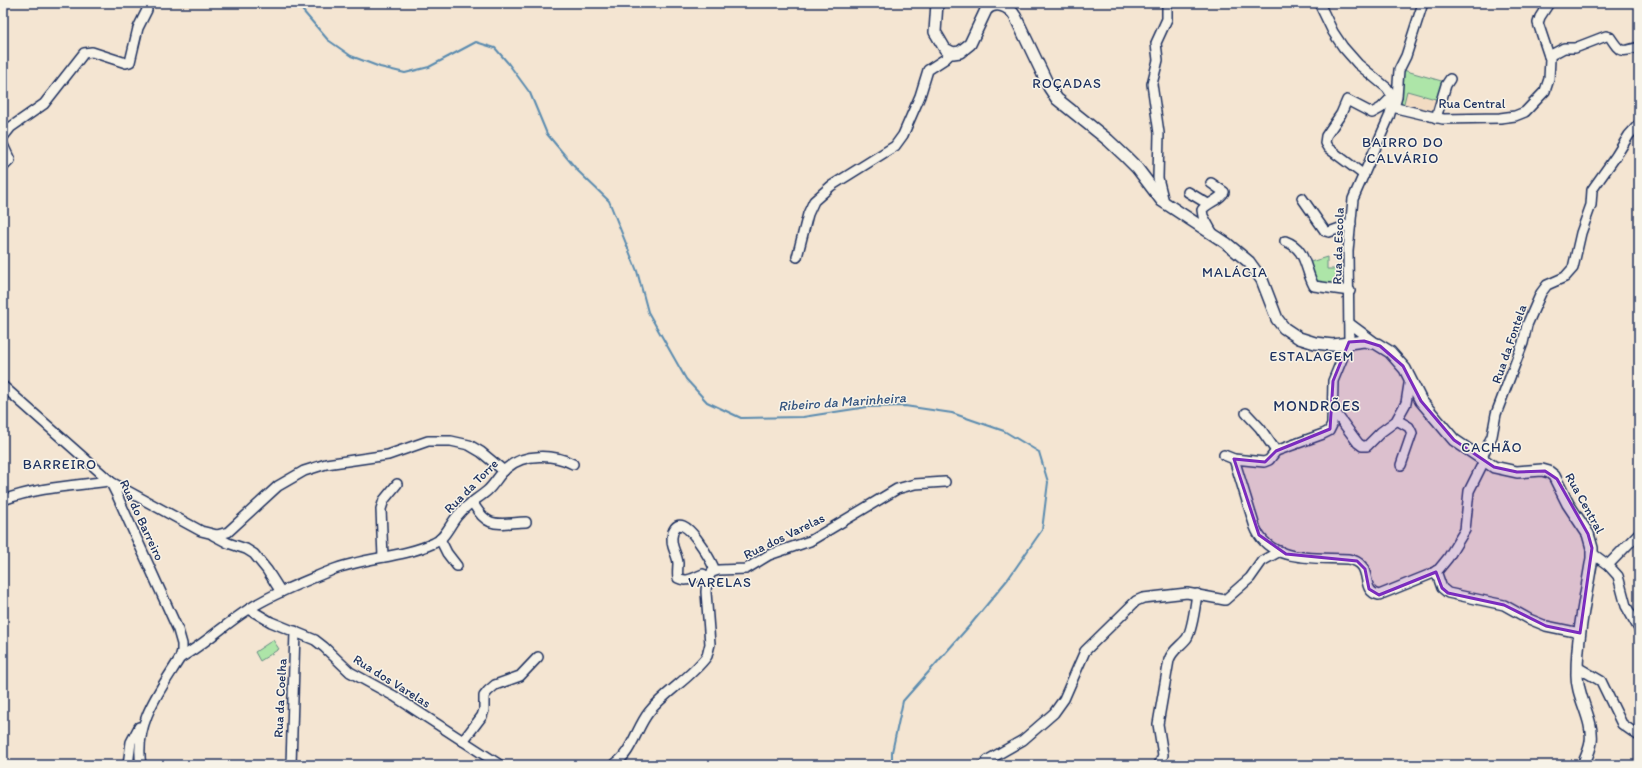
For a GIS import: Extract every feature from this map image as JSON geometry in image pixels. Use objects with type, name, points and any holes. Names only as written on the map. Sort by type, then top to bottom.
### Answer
[{"type":"main road","points":[[937,3],[935,32],[945,49],[951,53],[958,53],[970,44],[986,10],[990,6],[999,4],[1010,8],[1055,98],[1126,157],[1164,202],[1214,234],[1237,251],[1254,267],[1264,283],[1277,319],[1286,330],[1299,338],[1318,344],[1333,345],[1367,341],[1386,349]]},
{"type":"main road","name":"Rua Central","points":[[1386,349],[1401,363],[1420,399],[1448,436],[1494,467],[1515,472],[1542,470],[1553,474],[1557,479],[1568,504],[1588,534],[1592,544],[1592,554],[1580,633],[1577,668],[1578,685],[1591,735],[1591,745],[1583,765]]},
{"type":"street","points":[[3,137],[9,129],[44,104],[85,52],[92,52],[126,63],[130,62],[138,28],[147,10],[146,3]]},
{"type":"street","points":[[1164,202],[1158,176],[1160,133],[1152,84],[1158,60],[1156,43],[1167,19],[1167,3]]},
{"type":"street","points":[[1319,3],[1333,32],[1343,47],[1354,60],[1384,85],[1392,102],[1372,113],[1347,100],[1341,114],[1325,138],[1325,144],[1327,146],[1364,175]]},
{"type":"street","name":"Rua da Escola","points":[[1349,342],[1350,291],[1348,251],[1354,197],[1389,118],[1392,102],[1397,99],[1399,70],[1406,56],[1423,3]]},
{"type":"street","name":"Rua Central","points":[[1392,102],[1436,118],[1500,118],[1523,114],[1532,107],[1546,89],[1551,68],[1549,56],[1538,23],[1549,3]]},
{"type":"street","points":[[1549,56],[1564,48],[1575,48],[1606,36],[1610,37],[1615,47],[1619,49],[1639,47]]},
{"type":"street","points":[[797,258],[808,214],[814,201],[835,183],[896,146],[903,135],[920,96],[928,70],[947,58],[951,53]]},
{"type":"street","points":[[1436,118],[1446,85],[1450,79]]},
{"type":"street","name":"Rua da Fontela","points":[[1436,571],[1448,558],[1465,530],[1469,491],[1492,436],[1496,414],[1523,343],[1526,325],[1538,300],[1547,286],[1565,277],[1570,272],[1575,263],[1581,233],[1591,205],[1592,190],[1628,137],[1639,124]]},
{"type":"street","points":[[3,145],[10,160],[3,167]]},
{"type":"street","points":[[1202,212],[1203,208],[1219,199],[1224,193],[1211,182]]},
{"type":"street","points":[[1208,204],[1192,195],[1214,234]]},
{"type":"street","points":[[1302,198],[1325,231],[1329,232],[1351,224]]},
{"type":"street","points":[[1285,241],[1295,246],[1301,254],[1314,286],[1350,291]]},
{"type":"street","points":[[1349,323],[1386,349]]},
{"type":"street","points":[[1224,455],[1234,459],[1264,462],[1269,460],[1276,451],[1327,432],[1332,425],[1334,378],[1349,342]]},
{"type":"street","points":[[1332,408],[1358,443],[1364,446],[1369,445],[1381,432],[1393,425],[1397,420],[1406,402],[1410,378]]},
{"type":"street","name":"Rua do Barreiro","points":[[3,386],[110,481],[178,630],[182,644],[180,658]]},
{"type":"street","points":[[1246,413],[1276,451]]},
{"type":"street","points":[[1397,420],[1408,427],[1412,433],[1401,465]]},
{"type":"street","points":[[212,535],[221,535],[231,530],[278,486],[304,471],[326,464],[388,455],[428,440],[447,440],[463,443],[476,448],[504,471]]},
{"type":"street","points":[[447,440],[456,442],[477,453],[488,466]]},
{"type":"street","name":"Rua da Torre","points":[[440,540],[458,514],[492,486],[507,468],[524,460],[540,457],[559,458],[573,464]]},
{"type":"street","points":[[1234,459],[1259,535],[1264,542],[1280,551],[1294,557],[1345,559],[1357,561],[1365,569],[1369,589],[1375,594],[1379,595],[1436,571],[1442,588],[1448,593],[1504,605],[1529,619],[1546,626],[1580,633]]},
{"type":"street","points":[[3,500],[51,487],[77,486],[110,481],[198,530],[254,554],[267,570],[281,592]]},
{"type":"street","name":"Rua dos Varelas","points":[[712,574],[713,564],[695,535],[685,527],[680,526],[676,528],[673,532],[672,544],[678,562],[678,578],[681,580],[689,580],[703,574],[712,574],[746,569],[769,555],[810,541],[897,489],[915,484],[945,482]]},
{"type":"street","points":[[383,557],[381,509],[384,500],[397,484]]},
{"type":"street","points":[[473,503],[480,515],[486,521],[499,523],[526,522]]},
{"type":"street","points":[[1608,565],[1639,533]]},
{"type":"street","points":[[128,765],[131,742],[135,732],[143,722],[180,658],[249,609],[281,592],[336,569],[429,545],[440,540],[447,553],[457,566]]},
{"type":"street","points":[[983,765],[988,760],[1023,740],[1056,711],[1064,699],[1084,652],[1134,602],[1143,598],[1187,592],[1221,600],[1226,599],[1250,578],[1262,561],[1280,551]]},
{"type":"street","points":[[1592,554],[1608,565],[1619,579],[1626,606],[1639,629]]},
{"type":"street","points":[[613,765],[625,754],[648,713],[707,656],[710,644],[705,596],[712,574]]},
{"type":"street","points":[[1159,765],[1163,755],[1158,724],[1168,662],[1172,653],[1189,634],[1197,594]]},
{"type":"street","name":"Rua dos Varelas","points":[[249,609],[271,622],[320,643],[350,672],[394,696],[500,765]]},
{"type":"street","name":"Rua da Coelha","points":[[290,765],[295,632]]},
{"type":"street","points":[[463,741],[483,713],[484,696],[488,691],[495,685],[517,678],[538,657]]},
{"type":"street","points":[[1577,668],[1601,680],[1622,724],[1639,736]]},
{"type":"street","points":[[141,765],[139,743],[143,722]]},
{"type":"highlighted area","points":[[1364,341],[1380,346],[1403,366],[1421,401],[1454,440],[1494,467],[1517,472],[1545,471],[1557,479],[1588,534],[1592,548],[1580,633],[1546,626],[1504,605],[1448,593],[1442,588],[1436,572],[1379,595],[1369,589],[1365,569],[1357,561],[1286,554],[1259,535],[1234,459],[1265,462],[1276,451],[1330,429],[1333,381],[1349,342]]},
{"type":"shaded area","points":[[1400,89],[1439,100],[1435,115],[1399,107]]},
{"type":"green space","points":[[1403,70],[1445,82],[1439,100],[1407,91],[1403,107],[1399,107]]},
{"type":"green space","points":[[1327,257],[1327,269],[1336,269],[1336,273],[1341,273],[1341,288],[1316,285],[1307,263]]},
{"type":"green space","points":[[273,640],[279,649],[260,661],[255,652]]},
{"type":"waterway","name":"Ribeiro da Marinheira","points":[[298,3],[328,40],[351,56],[380,67],[405,73],[429,67],[476,42],[495,48],[530,93],[547,134],[578,171],[609,201],[637,271],[648,312],[686,379],[707,402],[741,418],[803,417],[867,407],[905,406],[952,413],[1004,431],[1039,452],[1048,482],[1042,530],[1008,579],[971,624],[903,701],[892,752],[892,765]]},
{"type":"district","name":"ROÇADAS","points":[[1067,83]]},
{"type":"district","name":"BAIRRO DO CALVÁRIO","points":[[1403,150]]},
{"type":"district","name":"MALÁCIA","points":[[1235,272]]},
{"type":"district","name":"ESTALAGEM","points":[[1312,356]]},
{"type":"district","name":"MONDRÕES","points":[[1317,406]]},
{"type":"district","name":"CACHÃO","points":[[1492,447]]},
{"type":"district","name":"BARREIRO","points":[[60,464]]},
{"type":"district","name":"VARELAS","points":[[720,582]]}]
